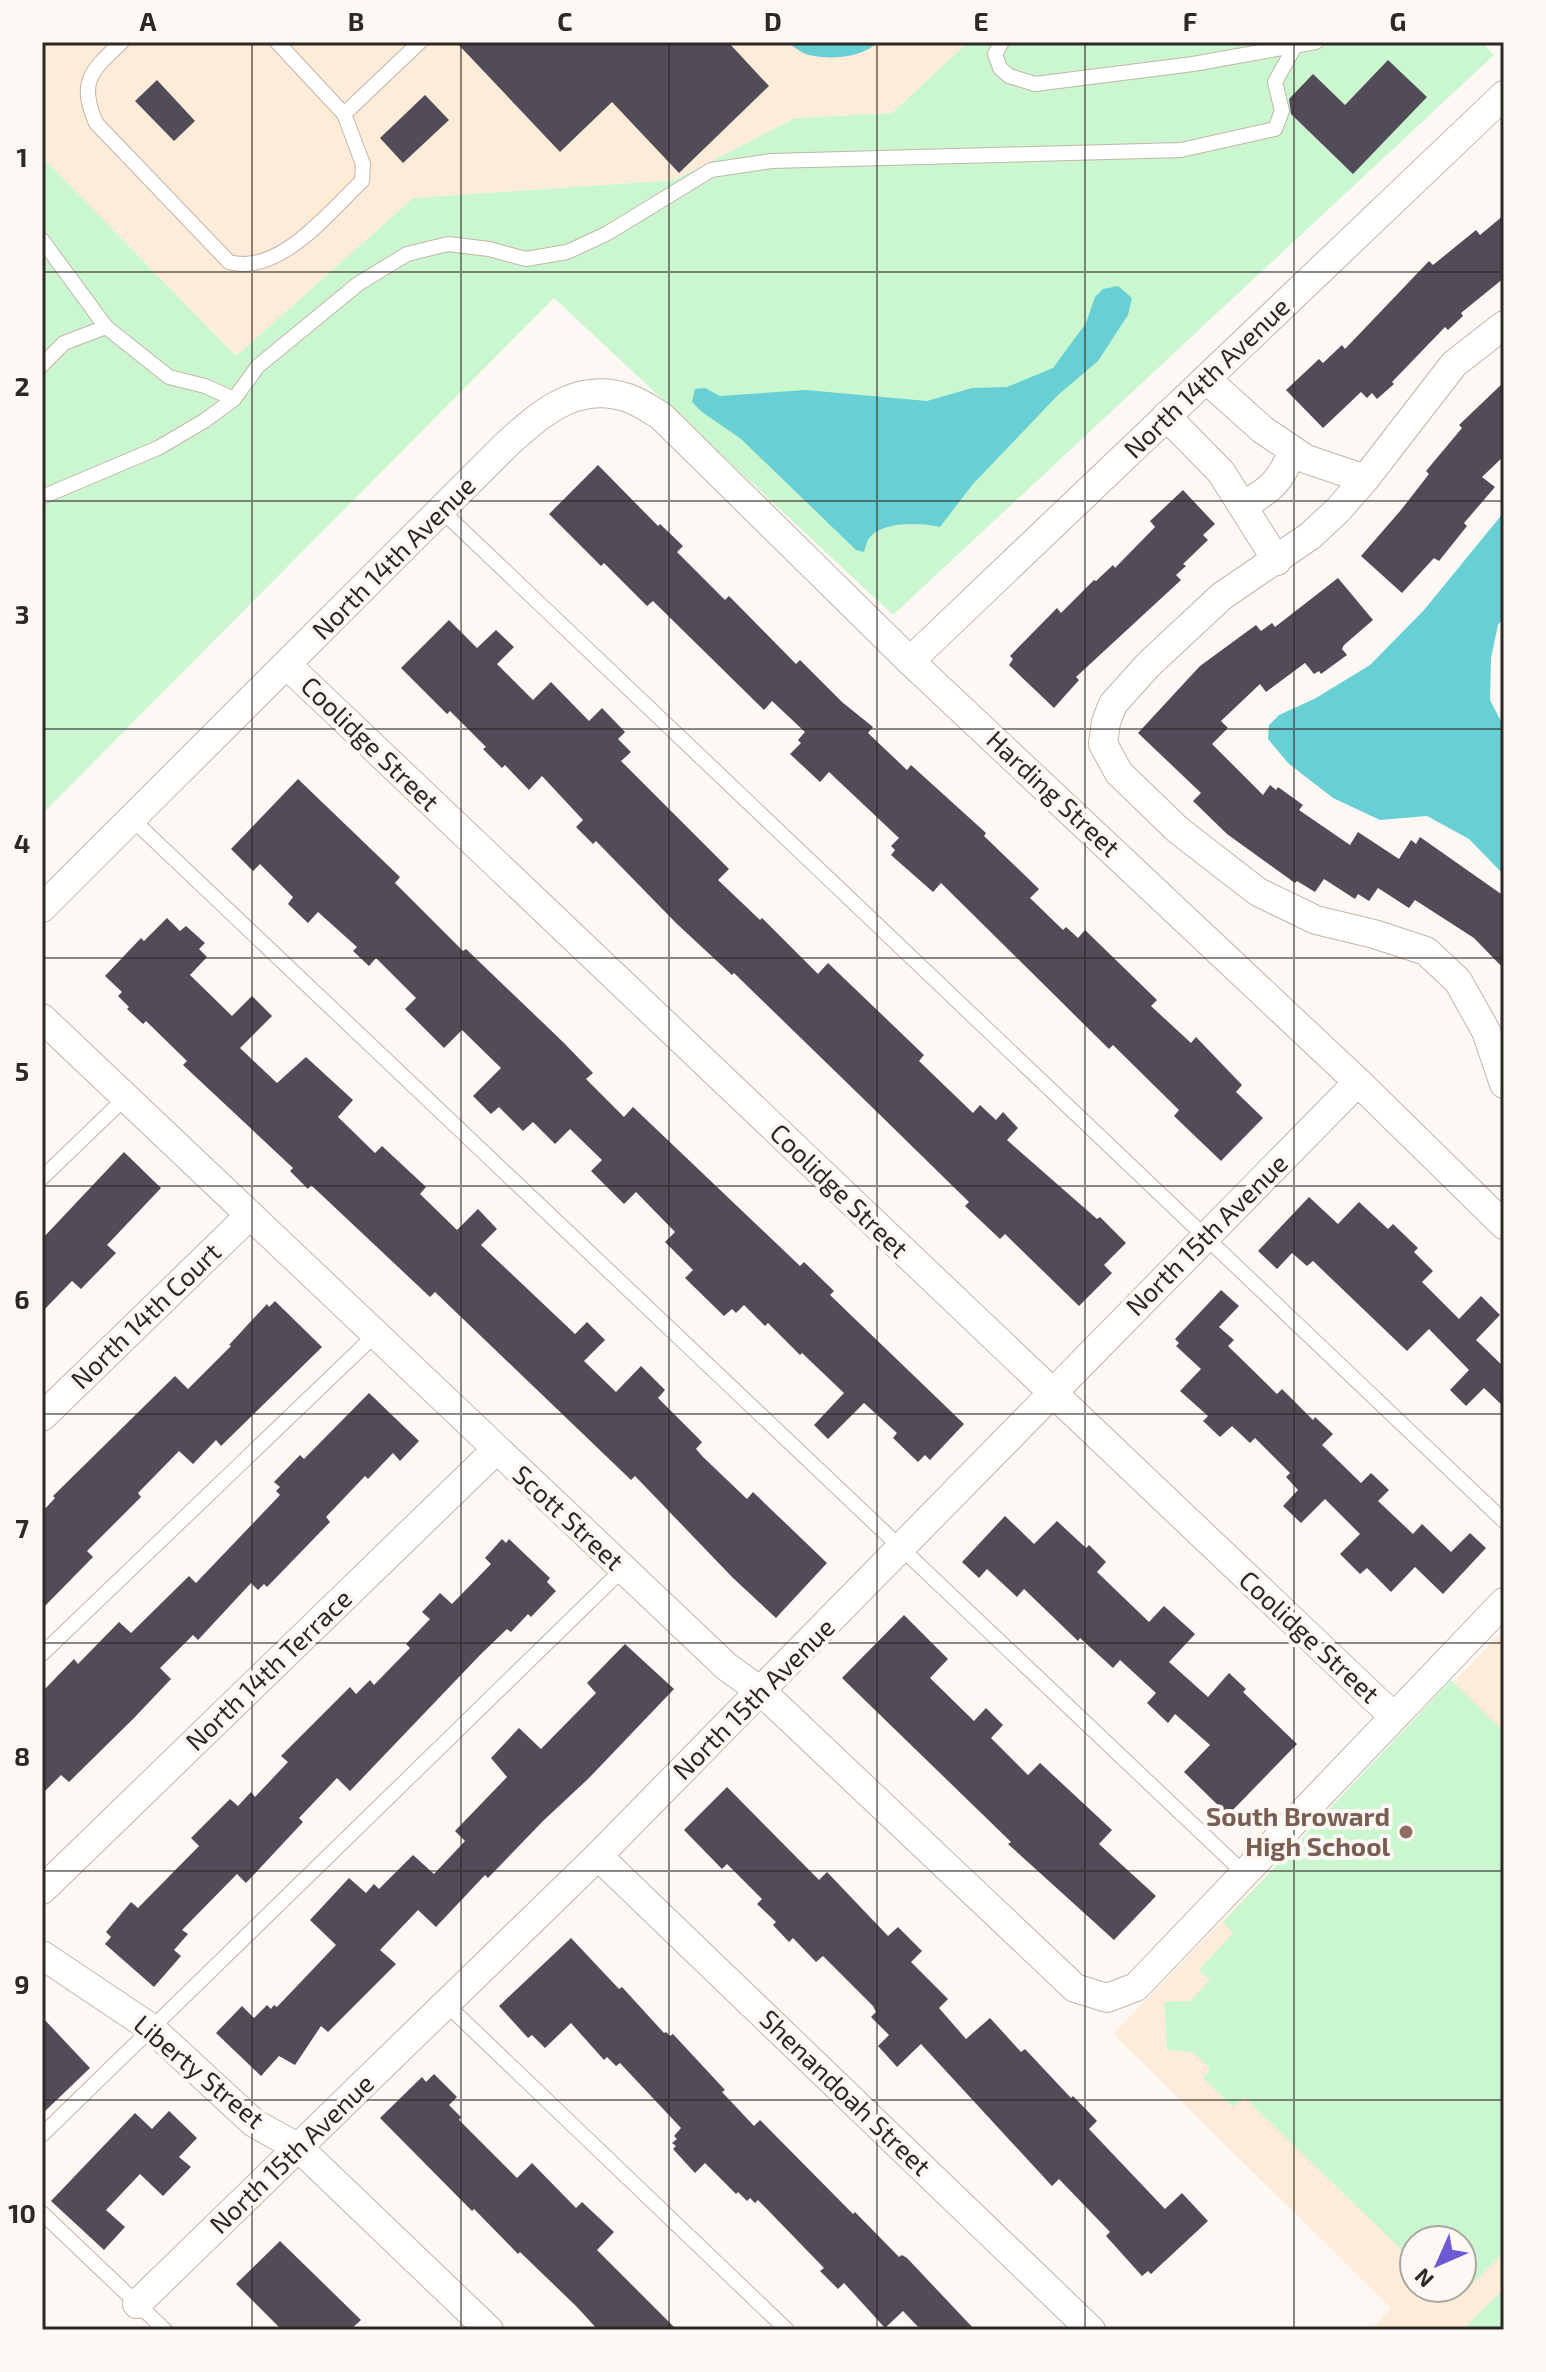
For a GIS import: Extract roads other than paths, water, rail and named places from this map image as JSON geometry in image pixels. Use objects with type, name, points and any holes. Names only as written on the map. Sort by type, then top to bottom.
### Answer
[{"type":"street","name":"North 14th Avenue","points":[[910,661],[1504,95]]},
{"type":"street","points":[[1504,325],[1454,364],[1365,479],[1319,527],[1277,561],[1222,596],[1149,664],[1113,704],[1106,722],[1103,744],[1119,773],[1168,820],[1258,892],[1316,920],[1426,951],[1458,981],[1486,1031],[1504,1084]]},
{"type":"street","points":[[1206,379],[1251,420],[1293,451],[1306,459],[1365,479]]},
{"type":"street","name":"Harding Street","points":[[587,395],[605,392],[630,399],[661,416],[910,661],[1358,1082],[1504,1225]]},
{"type":"street","name":"North 14th Avenue","points":[[42,908],[535,419],[562,400],[587,395]]},
{"type":"street","points":[[1166,416],[1207,455],[1244,505],[1277,561]]},
{"type":"street","points":[[1244,505],[1267,492],[1278,481],[1293,451]]},
{"type":"street","name":"Coolidge Street","points":[[287,665],[1393,1716]]},
{"type":"street","name":"Scott Street","points":[[42,1018],[727,1667],[762,1692],[1075,1988],[1107,1998],[1136,1987],[1244,1873]]},
{"type":"street","name":"North 15th Avenue","points":[[137,2304],[598,1856],[762,1692],[1358,1082]]},
{"type":"street","name":"North 14th Court","points":[[42,1417],[250,1215]]},
{"type":"street","name":"North 14th Terrace","points":[[42,1890],[496,1450]]},
{"type":"street","points":[[1244,1873],[1504,1602]]},
{"type":"street","name":"Shenandoah Street","points":[[598,1856],[1091,2330]]},
{"type":"street","name":"Liberty Street","points":[[42,1955],[151,2028],[254,2123],[299,2148],[489,2330]]},
{"type":"lane","points":[[122,42],[99,64],[87,85],[88,103],[96,123],[229,262],[243,266],[274,258],[302,237],[362,181],[363,164],[344,114],[277,42]]},
{"type":"lane","points":[[344,114],[420,42]]},
{"type":"lane","points":[[1002,42],[995,54],[1000,68],[1009,76],[1035,84],[1294,48],[1316,42]]},
{"type":"lane","points":[[42,497],[158,448],[204,421],[234,399],[258,366],[358,284],[407,254],[448,244],[489,249],[526,259],[567,252],[606,234],[711,170],[771,161],[1181,150],[1275,129],[1282,111],[1275,82],[1294,48]]},
{"type":"lane","points":[[42,240],[106,327],[169,377],[205,386],[234,399]]},
{"type":"lane","points":[[42,365],[64,343],[106,327]]},
{"type":"lane","points":[[441,510],[1504,1521]]},
{"type":"lane","points":[[132,819],[1244,1873]]},
{"type":"lane","points":[[42,1178],[126,1097]]},
{"type":"lane","points":[[42,1654],[375,1335]]},
{"type":"lane","points":[[42,2135],[623,1569]]},
{"type":"lane","points":[[446,2004],[787,2330]]},
{"type":"lane","points":[[42,2213],[165,2330]]},
{"type":"water","points":[[786,42],[878,42],[855,54],[818,57]]},
{"type":"water","points":[[1118,286],[1132,298],[1128,315],[1098,361],[1058,395],[973,484],[940,527],[914,524],[887,527],[870,537],[864,552],[856,550],[741,439],[692,402],[695,389],[705,388],[720,396],[806,390],[927,401],[972,388],[1007,387],[1053,368],[1086,323],[1095,297],[1103,289]]},
{"type":"water","points":[[1504,512],[1504,617],[1498,625],[1491,658],[1490,700],[1504,727],[1504,875],[1469,839],[1427,816],[1380,820],[1333,798],[1289,764],[1268,739],[1269,725],[1279,715],[1316,698],[1370,665],[1424,610]]},
{"type":"place","name":"South Broward High School","points":[[1406,1832]]}]
